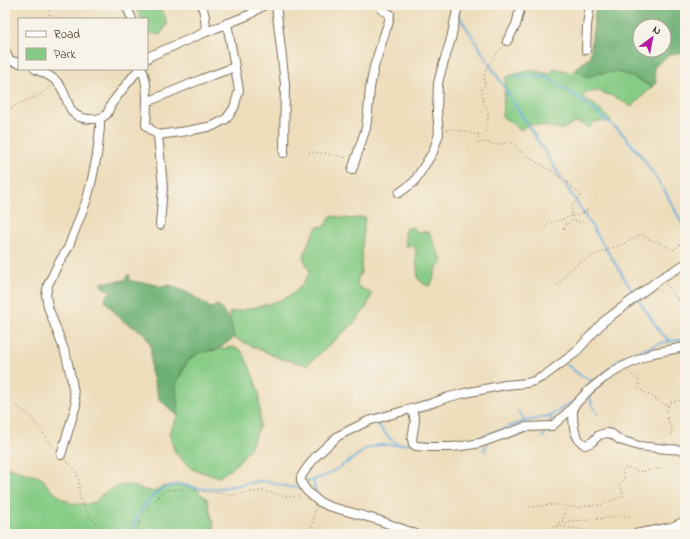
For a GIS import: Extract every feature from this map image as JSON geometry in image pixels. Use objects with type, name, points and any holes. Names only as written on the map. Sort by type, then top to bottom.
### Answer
[{"type":"street","points":[[126,5],[132,18]]},
{"type":"street","points":[[202,5],[205,17],[206,32]]},
{"type":"street","points":[[148,55],[249,15],[264,5]]},
{"type":"street","points":[[276,5],[285,84],[284,153]]},
{"type":"street","points":[[352,170],[366,128],[370,88],[374,67],[389,20],[390,14],[382,10],[383,5]]},
{"type":"street","points":[[399,193],[414,182],[433,152],[439,134],[437,111],[438,83],[451,39],[458,5]]},
{"type":"street","points":[[507,41],[516,25],[521,5]]},
{"type":"street","points":[[586,50],[590,5]]},
{"type":"street","points":[[142,70],[146,84],[146,124],[150,129],[158,135],[213,126],[226,118],[234,108],[239,90],[227,23]]},
{"type":"street","points":[[5,51],[7,62],[18,63]]},
{"type":"street","points":[[146,102],[236,67]]},
{"type":"street","points":[[36,70],[56,80],[62,88],[69,107],[73,113],[79,117],[87,119],[98,119],[106,114],[138,70]]},
{"type":"street","points":[[61,455],[76,405],[66,355],[48,307],[46,295],[48,285],[68,248],[87,199],[97,155],[100,128],[100,122],[98,119]]},
{"type":"street","points":[[158,135],[164,187],[160,225]]},
{"type":"street","points":[[416,534],[378,520],[328,506],[314,498],[302,484],[301,477],[316,456],[338,436],[368,421],[449,397],[527,383],[544,376],[565,362],[575,353],[603,322],[661,278],[685,264]]},
{"type":"street","points":[[412,408],[414,421],[412,439],[413,444],[416,446],[441,447],[480,443],[525,428],[552,426],[604,378],[622,367],[653,353],[685,347]]},
{"type":"street","points":[[573,407],[575,434],[580,442],[585,445],[592,442],[599,435],[607,433],[612,434],[620,440],[639,446],[685,450]]},
{"type":"street","points":[[635,534],[672,528],[685,521]]},
{"type":"street","points":[[672,528],[685,533]]},
{"type":"path","points":[[49,18],[50,5]]},
{"type":"path","points":[[439,134],[451,129],[485,136],[488,110],[484,104],[481,89],[485,86],[484,77],[488,65],[507,41]]},
{"type":"path","points":[[5,113],[13,107],[45,92],[56,80]]},
{"type":"path","points":[[478,134],[478,143],[485,142],[496,146],[510,142],[514,144],[518,150],[552,170],[569,184],[581,195],[572,206],[572,216]]},
{"type":"path","points":[[310,152],[347,157],[355,160]]},
{"type":"path","points":[[544,228],[549,223],[582,214],[590,208]]},
{"type":"path","points":[[561,219],[567,224]]},
{"type":"path","points":[[564,229],[567,224],[573,220],[583,222]]},
{"type":"path","points":[[558,285],[562,277],[581,262],[602,251],[624,244],[642,234],[651,241],[653,240],[674,250],[680,244],[685,252]]},
{"type":"path","points":[[661,278],[678,300],[685,298]]},
{"type":"path","points":[[622,367],[639,380],[639,389],[668,406]]},
{"type":"path","points":[[5,399],[28,414],[61,455],[73,467],[78,478],[82,504],[106,534]]},
{"type":"path","points":[[671,437],[672,428],[668,423],[668,406],[671,402],[685,399]]},
{"type":"path","points":[[530,507],[550,505],[579,508],[584,506],[601,505],[624,496],[619,482],[625,480],[622,470],[623,468],[642,472],[662,468]]},
{"type":"path","points":[[135,534],[150,505],[165,490],[183,489],[233,495],[263,491],[287,497],[314,498],[311,529],[308,534]]},
{"type":"path","points":[[558,526],[557,524],[564,520],[563,516],[566,506]]},
{"type":"path","points":[[518,534],[535,533],[558,526],[568,521],[631,516]]},
{"type":"path","points":[[558,526],[607,534]]},
{"type":"green space","points":[[135,5],[152,5],[155,9],[161,10],[165,16],[167,25],[160,35],[148,32],[148,18],[141,18]]},
{"type":"green space","points":[[596,5],[685,5],[685,53],[672,54],[672,18],[632,18],[632,58],[665,58],[654,67],[656,83],[652,87],[618,72],[597,74],[587,77],[575,69],[590,57]]},
{"type":"green space","points":[[555,68],[572,73],[575,69],[587,77],[597,74],[618,72],[652,87],[632,107],[615,97],[598,91],[584,93],[583,96],[585,98],[612,121],[593,122],[590,128],[577,122],[562,129],[530,124],[520,130],[502,116],[506,77],[531,70],[549,74]]},
{"type":"green space","points":[[331,216],[351,219],[365,217],[361,272],[356,285],[372,294],[366,308],[352,325],[307,365],[279,358],[234,338],[229,313],[278,301],[295,292],[300,287],[310,272],[303,257],[308,244],[317,227],[325,226]]},
{"type":"green space","points":[[413,227],[417,232],[429,232],[443,261],[437,268],[431,285],[427,286],[418,279],[415,246],[406,246],[405,229]]},
{"type":"green space","points":[[128,275],[130,275],[129,280],[133,281],[153,284],[161,287],[170,285],[190,294],[211,308],[218,305],[231,322],[234,338],[216,350],[200,352],[187,361],[176,385],[178,416],[159,399],[151,371],[151,346],[144,333],[123,321],[105,301],[107,295],[112,291],[102,287],[101,283],[125,280]]},
{"type":"green space","points":[[233,347],[242,351],[259,393],[260,425],[250,448],[235,466],[219,477],[192,469],[175,453],[169,433],[178,416],[176,385],[188,361],[200,352]]},
{"type":"green space","points":[[5,467],[42,478],[50,489],[72,504],[87,504],[96,502],[102,494],[123,485],[130,485],[154,492],[161,487],[179,484],[192,486],[207,499],[216,534],[5,534]]},
{"type":"waterway","points":[[458,14],[635,295]]},
{"type":"waterway","points":[[515,77],[546,77],[579,98],[622,133],[642,157],[666,193],[685,229]]},
{"type":"waterway","points":[[638,299],[660,332],[670,341]]},
{"type":"waterway","points":[[603,374],[620,359],[664,342],[685,339]]},
{"type":"waterway","points":[[567,365],[580,375],[595,382]]},
{"type":"waterway","points":[[589,394],[592,405],[598,414]]},
{"type":"waterway","points":[[416,442],[434,440],[454,442],[481,437],[523,422],[552,415],[573,401]]},
{"type":"waterway","points":[[518,411],[526,421]]},
{"type":"waterway","points":[[550,423],[552,415]]},
{"type":"waterway","points":[[375,421],[389,438],[398,444]]},
{"type":"waterway","points":[[543,437],[547,429]]},
{"type":"waterway","points":[[304,483],[325,476],[366,449],[379,445],[410,443]]},
{"type":"waterway","points":[[484,451],[487,443]]},
{"type":"waterway","points":[[314,479],[316,494]]},
{"type":"waterway","points":[[130,533],[138,516],[148,501],[162,489],[170,486],[180,485],[213,489],[257,481],[269,482],[288,487],[301,486]]}]
